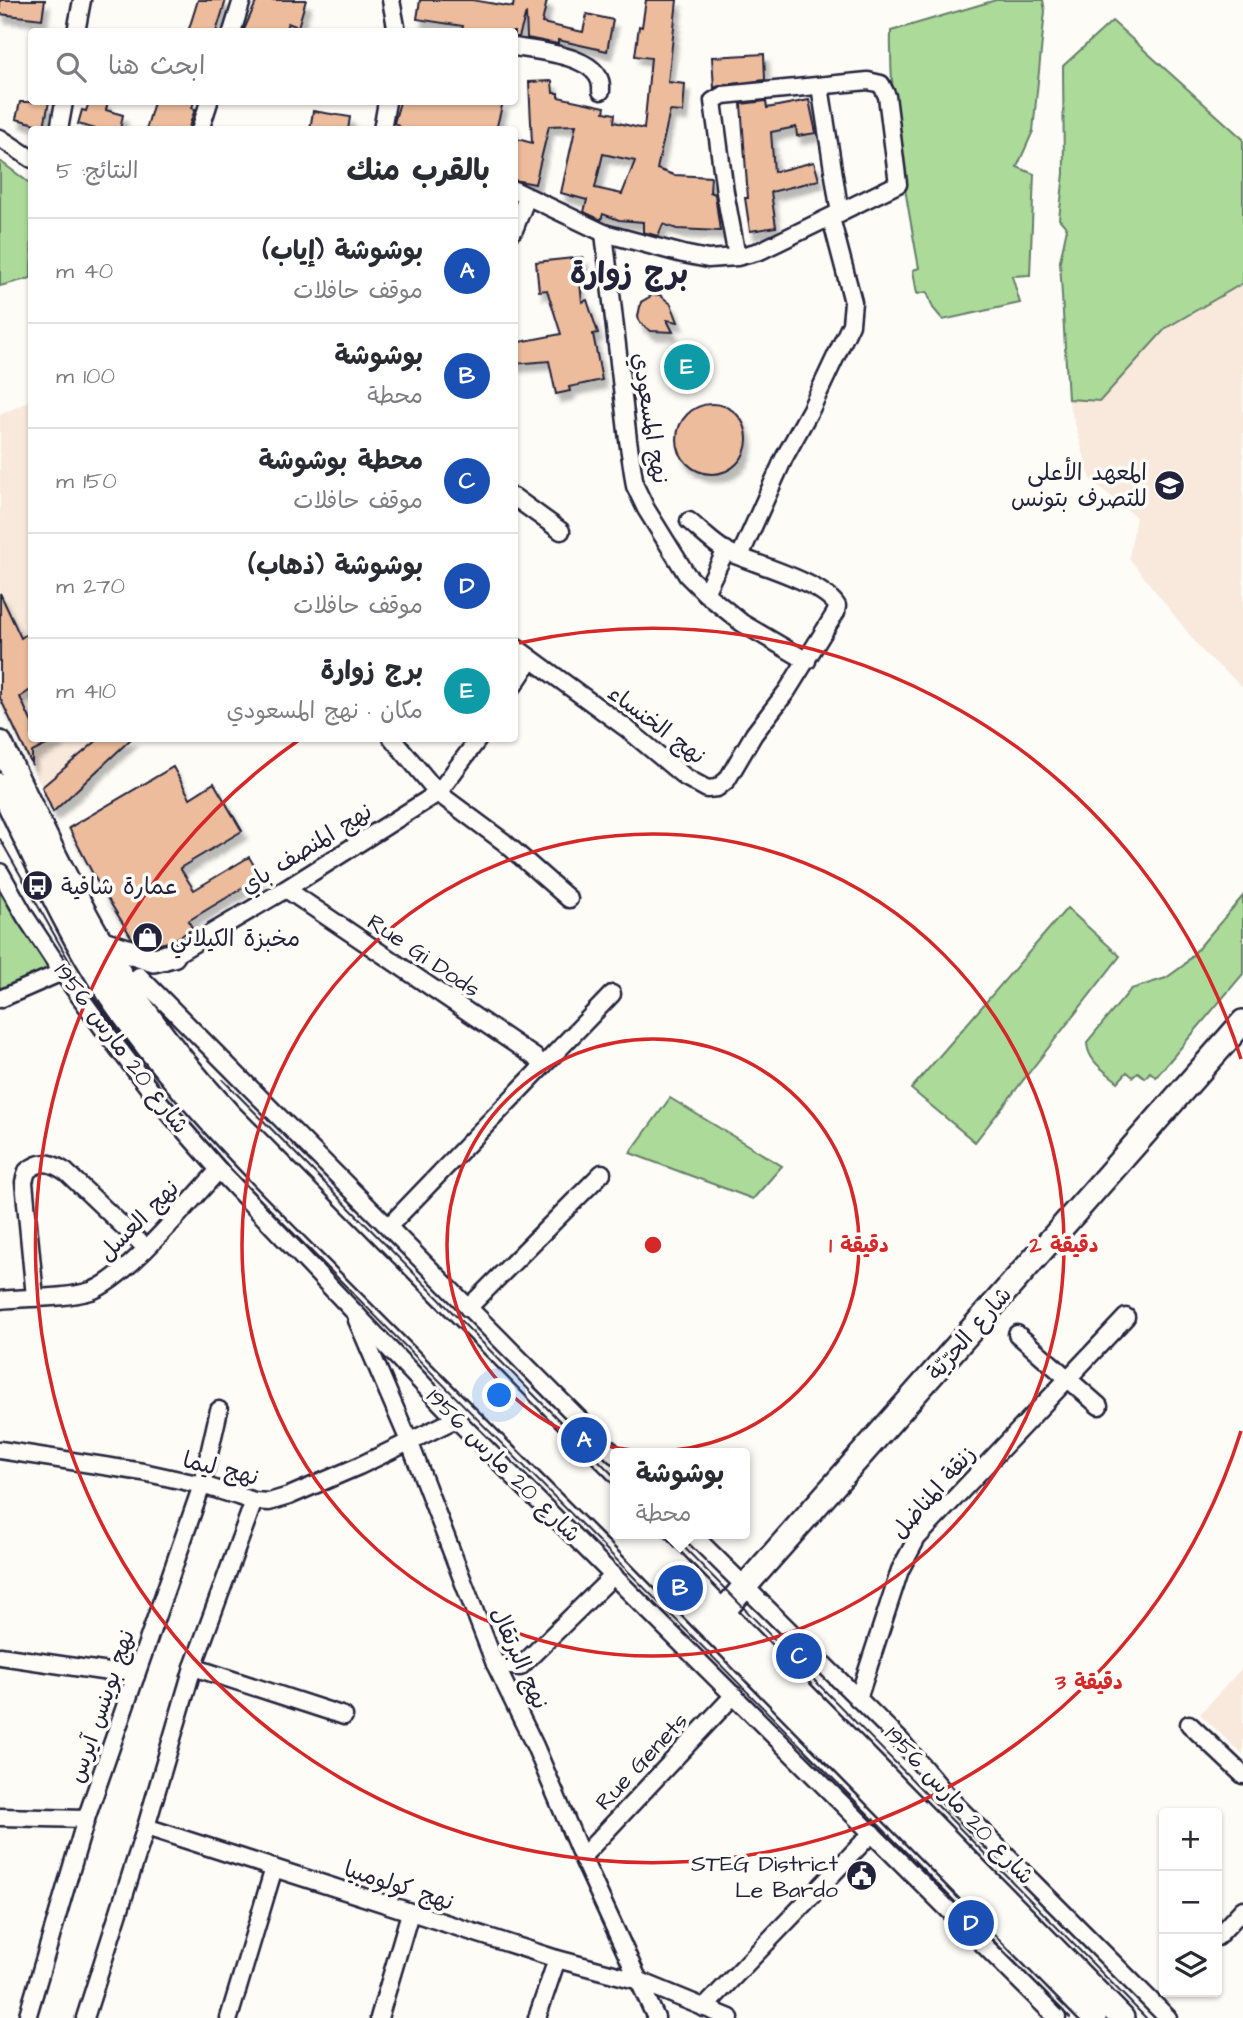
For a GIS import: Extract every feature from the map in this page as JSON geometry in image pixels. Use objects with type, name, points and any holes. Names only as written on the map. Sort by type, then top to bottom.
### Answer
[{"type":"main road","name":"شارع 20 مارس 1956","points":[[0,743],[46,838],[178,1085],[223,1136],[610,1525]]},
{"type":"main road","name":"شارع 20 مارس 1956","points":[[0,785],[55,899],[194,1076],[228,1114],[610,1499]]},
{"type":"main road","points":[[103,943],[154,960],[173,955]]},
{"type":"main road","name":"شارع الحرّيّة","points":[[716,1619],[1243,1022]]},
{"type":"main road","name":"شارع 20 مارس 1956","points":[[625,1539],[716,1619],[1122,2018]]},
{"type":"main road","name":"شارع 20 مارس 1956","points":[[649,1539],[716,1619],[1094,2018]]},
{"type":"street","points":[[77,28],[82,0]]},
{"type":"street","points":[[233,28],[242,0]]},
{"type":"street","points":[[391,0],[399,28]]},
{"type":"street","points":[[518,48],[575,59],[592,69],[602,83],[601,91]]},
{"type":"street","points":[[521,193],[604,233],[683,254],[708,259],[737,257],[760,251],[898,184],[887,96],[881,84],[868,81],[723,95],[713,101],[737,257]]},
{"type":"street","points":[[705,593],[733,553],[785,458],[851,324],[853,302],[836,216],[820,86]]},
{"type":"street","points":[[60,126],[63,105]]},
{"type":"street","points":[[201,126],[208,105]]},
{"type":"street","points":[[386,126],[387,105]]},
{"type":"street","points":[[0,138],[28,156]]},
{"type":"street","name":"نهج المسعودي","points":[[604,233],[635,486],[646,509],[687,575],[742,623],[807,661]]},
{"type":"street","points":[[518,500],[561,531]]},
{"type":"street","points":[[689,521],[733,553],[791,576],[834,601],[836,612],[807,661]]},
{"type":"street","name":"نهج الخنساء","points":[[518,649],[626,728],[685,776],[707,789],[717,788],[727,780],[754,734],[807,661]]},
{"type":"street","points":[[518,679],[531,659]]},
{"type":"street","points":[[395,742],[438,793],[504,842],[569,899]]},
{"type":"street","name":"نهج المنصف باي","points":[[125,985],[286,889],[438,793],[477,742]]},
{"type":"street","name":"شارع 20 مارس 1956","points":[[0,872],[62,972],[162,1105],[219,1170],[456,1419],[1057,2018]]},
{"type":"street","name":"Rue Gi Dods","points":[[286,889],[536,1058]]},
{"type":"street","points":[[0,999],[62,972]]},
{"type":"street","name":"شارع 20 مارس 1956","points":[[125,985],[230,1070],[389,1226],[610,1450]]},
{"type":"street","points":[[389,1226],[612,994]]},
{"type":"street","points":[[34,1297],[24,1182],[27,1171],[34,1165],[47,1162],[66,1172],[146,1248]]},
{"type":"street","name":"نهج العسل","points":[[0,1300],[76,1294],[102,1286],[146,1248],[219,1170]]},
{"type":"street","points":[[468,1308],[602,1173]]},
{"type":"street","name":"نهج البرتقال","points":[[353,1312],[409,1441],[495,1664],[535,1746],[582,1857],[656,2018]]},
{"type":"street","name":"زنقة المناضل","points":[[858,1699],[904,1561],[917,1538],[1126,1317]]},
{"type":"street","points":[[1017,1334],[1099,1405]]},
{"type":"street","name":"نهج بوينس آيرس","points":[[27,2018],[86,1819],[202,1485],[219,1410]]},
{"type":"street","name":"نهج ليما","points":[[0,1450],[143,1472],[202,1485],[254,1501],[269,1502],[359,1466],[456,1419]]},
{"type":"street","points":[[85,2018],[146,1827],[193,1667],[254,1501]]},
{"type":"street","name":"شارع 20 مارس 1956","points":[[697,1539],[901,1741],[953,1802],[1159,1997],[1168,2018]]},
{"type":"street","points":[[495,1664],[520,1667],[614,1574]]},
{"type":"street","points":[[0,1656],[136,1676]]},
{"type":"street","points":[[193,1667],[344,1716]]},
{"type":"street","name":"Rue Genets","points":[[582,1857],[734,1695]]},
{"type":"street","points":[[1189,1724],[1243,1775]]},
{"type":"street","points":[[0,1817],[86,1819]]},
{"type":"street","name":"نهج كولومبيا","points":[[146,1827],[557,1959],[640,1981],[730,2018]]},
{"type":"street","points":[[704,2008],[872,1833]]},
{"type":"street","points":[[229,2018],[274,1868]]},
{"type":"street","points":[[1220,1934],[1243,1909]]},
{"type":"street","points":[[379,2018],[410,1913]]},
{"type":"street","points":[[537,2018],[557,1959]]},
{"type":"shaded area","name":"المعهد الأعلى للتصرف بتونس","points":[[1243,283],[1243,687],[1204,653],[1129,558],[1136,517],[1091,480],[1068,399],[1100,400],[1166,328]]},
{"type":"shaded area","points":[[28,401],[28,742],[129,742],[53,812],[0,698],[0,415]]},
{"type":"shaded area","points":[[1243,1669],[1243,1755],[1200,1714]]},
{"type":"green space","points":[[996,0],[1043,0],[1045,11],[1033,131],[1017,167],[1034,174],[1030,275],[1012,276],[1020,303],[943,320],[933,308],[927,292],[917,294],[913,270],[919,268],[895,120],[891,31]]},
{"type":"green space","points":[[1112,21],[1243,139],[1243,283],[1166,328],[1100,401],[1068,399],[1060,261],[1067,228],[1059,219],[1064,173],[1063,66]]},
{"type":"green space","points":[[0,161],[28,182],[28,279],[0,286]]},
{"type":"green space","points":[[0,883],[50,967],[49,978],[0,997]]},
{"type":"green space","points":[[1243,896],[1243,974],[1156,1077],[1150,1072],[1145,1078],[1138,1072],[1133,1077],[1127,1072],[1118,1082],[1093,1060],[1087,1042],[1131,989],[1166,978],[1184,965]]},
{"type":"green space","points":[[1067,908],[1120,956],[975,1142],[911,1089]]},
{"type":"green space","points":[[670,1098],[782,1166],[753,1199],[630,1153]]},
{"type":"building","points":[[0,0],[45,0],[42,19],[0,14]]},
{"type":"building","points":[[198,0],[226,0],[217,28],[189,28]]},
{"type":"building","points":[[257,0],[306,0],[298,27],[288,23],[286,28],[245,28]]},
{"type":"building","points":[[420,0],[472,0],[513,7],[514,0],[547,0],[542,23],[583,32],[587,14],[613,20],[607,51],[558,40],[558,44],[527,38],[526,13],[519,37],[518,28],[463,28],[417,19]]},
{"type":"building","points":[[646,0],[677,0],[668,82],[685,84],[683,112],[670,111],[657,169],[674,175],[711,177],[710,192],[715,194],[720,231],[677,229],[663,224],[658,236],[643,232],[643,222],[619,220],[603,214],[601,220],[584,212],[587,200],[561,193],[576,125],[549,126],[535,184],[518,181],[518,139],[532,143],[529,82],[552,81],[553,93],[558,93],[558,97],[605,107],[604,112],[615,114],[614,122],[644,129],[651,58],[635,56],[639,26],[642,27]],"holes":[[[603,154],[635,161],[622,194],[595,188]]]},
{"type":"building","points":[[764,54],[765,80],[714,88],[712,57]]},
{"type":"building","points":[[809,100],[816,133],[797,136],[796,127],[771,132],[774,172],[814,162],[819,180],[771,192],[776,227],[750,231],[745,198],[748,198],[741,104],[766,101],[767,108]]},
{"type":"building","points":[[20,102],[28,102],[28,105],[48,105],[44,126],[16,119]]},
{"type":"building","points":[[88,105],[107,105],[106,110],[123,115],[121,126],[78,124],[82,110],[86,111]]},
{"type":"building","points":[[153,105],[193,105],[192,108],[195,109],[189,126],[147,126]]},
{"type":"building","points":[[399,105],[502,105],[497,126],[399,126],[394,123]]},
{"type":"building","points":[[313,111],[350,117],[349,126],[311,126]]},
{"type":"building","points":[[583,257],[585,271],[579,272],[582,302],[587,300],[598,333],[593,334],[602,380],[569,387],[570,391],[556,394],[549,361],[518,364],[518,342],[561,334],[547,290],[539,291],[536,262]]},
{"type":"building","points":[[653,295],[660,295],[671,304],[678,322],[667,320],[673,332],[651,331],[640,323],[638,316],[641,302]]},
{"type":"building","name":"برج زوارة","points":[[719,404],[732,410],[741,419],[745,425],[745,453],[737,464],[726,472],[705,474],[687,464],[679,453],[677,432],[687,414],[698,406]]},
{"type":"building","points":[[0,593],[21,638],[28,633],[28,692],[20,697],[28,714],[28,742],[52,742],[32,752],[32,765],[0,698]]},
{"type":"building","points":[[95,742],[128,742],[53,812],[42,787]]},
{"type":"building","points":[[173,767],[190,798],[214,783],[242,831],[180,868],[194,890],[249,857],[261,877],[188,921],[193,929],[172,941],[160,944],[132,938],[95,878],[69,828]]},
{"type":"tram line","points":[[0,839],[76,973],[167,1097],[231,1170],[1070,2018]]},
{"type":"tram line","points":[[223,1080],[610,1472]]},
{"type":"tram line","points":[[676,1539],[1146,2018]]},
{"type":"place","name":"برج زوارة","points":[[687,367]]},
{"type":"place","name":"المعهد الأعلى للتصرف بتونس","points":[[1170,485]]},
{"type":"place","name":"عمارة شافية","points":[[38,886]]},
{"type":"place","name":"مخبزة الكيلاني","points":[[147,938]]},
{"type":"place","name":"بوشوشة (إياب)","points":[[584,1440]]},
{"type":"place","name":"بوشوشة","points":[[680,1588]]},
{"type":"place","name":"محطة بوشوشة","points":[[799,1656]]},
{"type":"place","name":"STEG District Le Bardo","points":[[861,1876]]},
{"type":"place","name":"بوشوشة (ذهاب)","points":[[971,1923]]},
{"type":"district","name":"برج زوارة","points":[[629,273]]}]
